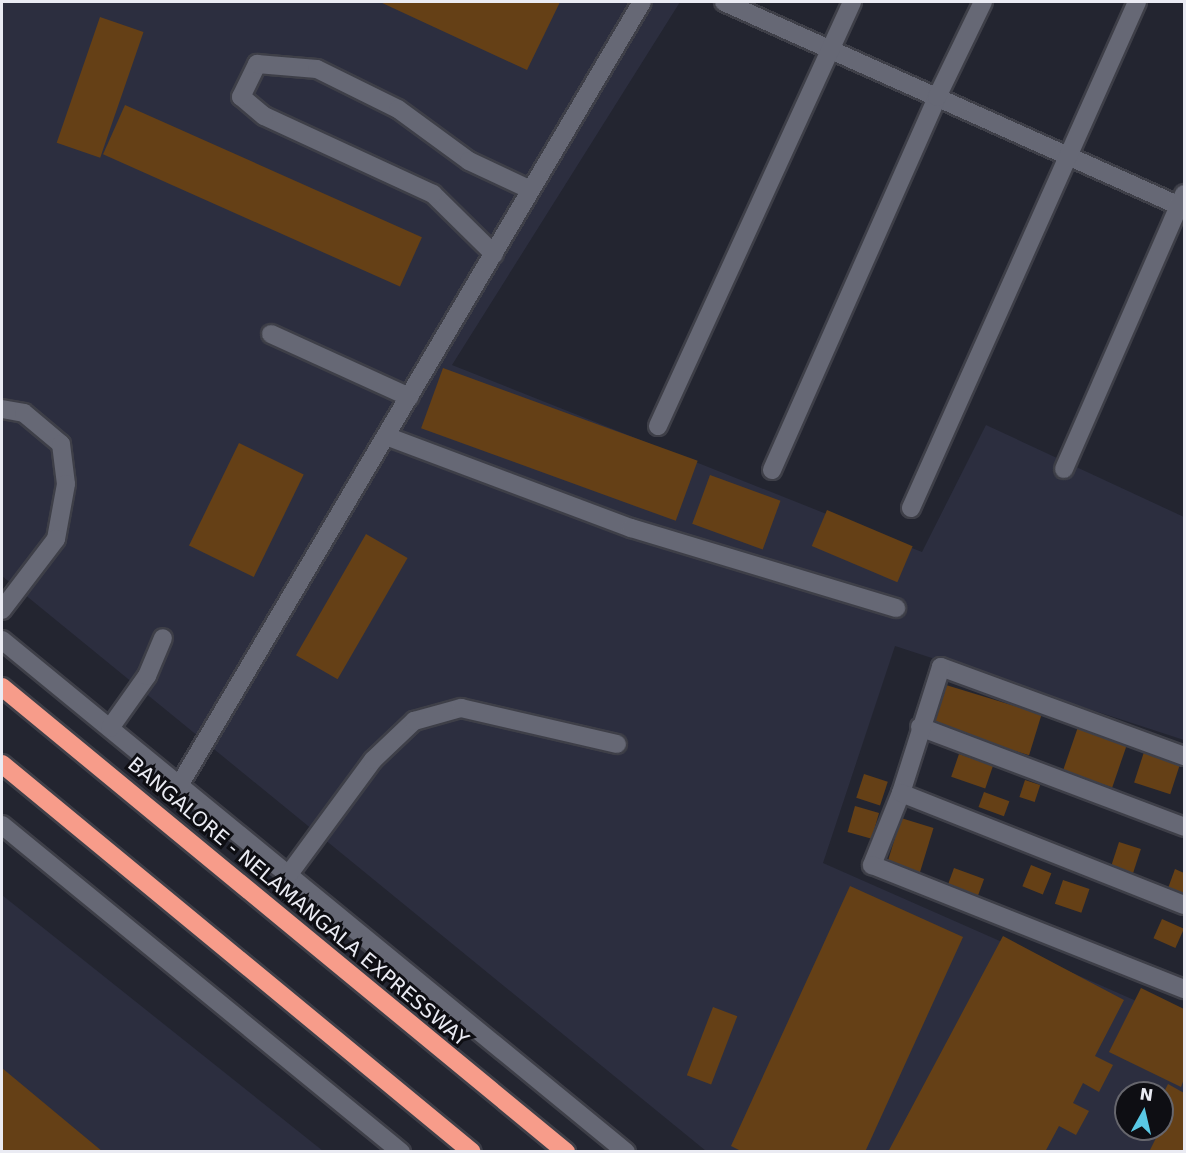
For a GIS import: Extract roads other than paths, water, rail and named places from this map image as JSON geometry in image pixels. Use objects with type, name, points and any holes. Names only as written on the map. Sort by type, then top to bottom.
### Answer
[{"type":"highway","name":"BANGALORE - NELAMANGALA EXPRESSWAY","points":[[2,687],[566,1152]]},
{"type":"highway","points":[[2,764],[472,1152]]},
{"type":"street","points":[[180,784],[642,2]]},
{"type":"street","points":[[724,2],[1066,155],[1183,202],[1064,469]]},
{"type":"street","points":[[658,426],[852,2]]},
{"type":"street","points":[[772,470],[937,97],[983,2]]},
{"type":"street","points":[[911,508],[1066,155],[1137,2]]},
{"type":"street","points":[[494,254],[433,194],[264,116],[241,97],[257,64],[317,69],[398,109],[469,161],[531,190]]},
{"type":"street","points":[[271,334],[409,397]]},
{"type":"street","points":[[2,408],[24,413],[61,444],[66,484],[56,539],[2,610]]},
{"type":"street","points":[[386,436],[631,528],[896,608]]},
{"type":"street","points":[[110,728],[147,676],[163,638]]},
{"type":"street","points":[[2,640],[626,1152]]},
{"type":"street","points":[[1185,756],[941,667],[920,727],[901,794],[872,865],[1185,989]]},
{"type":"street","points":[[289,874],[374,760],[414,721],[461,708],[617,744]]},
{"type":"street","points":[[920,727],[1185,826]]},
{"type":"street","points":[[901,794],[1185,905]]},
{"type":"street","points":[[2,825],[401,1152]]}]
